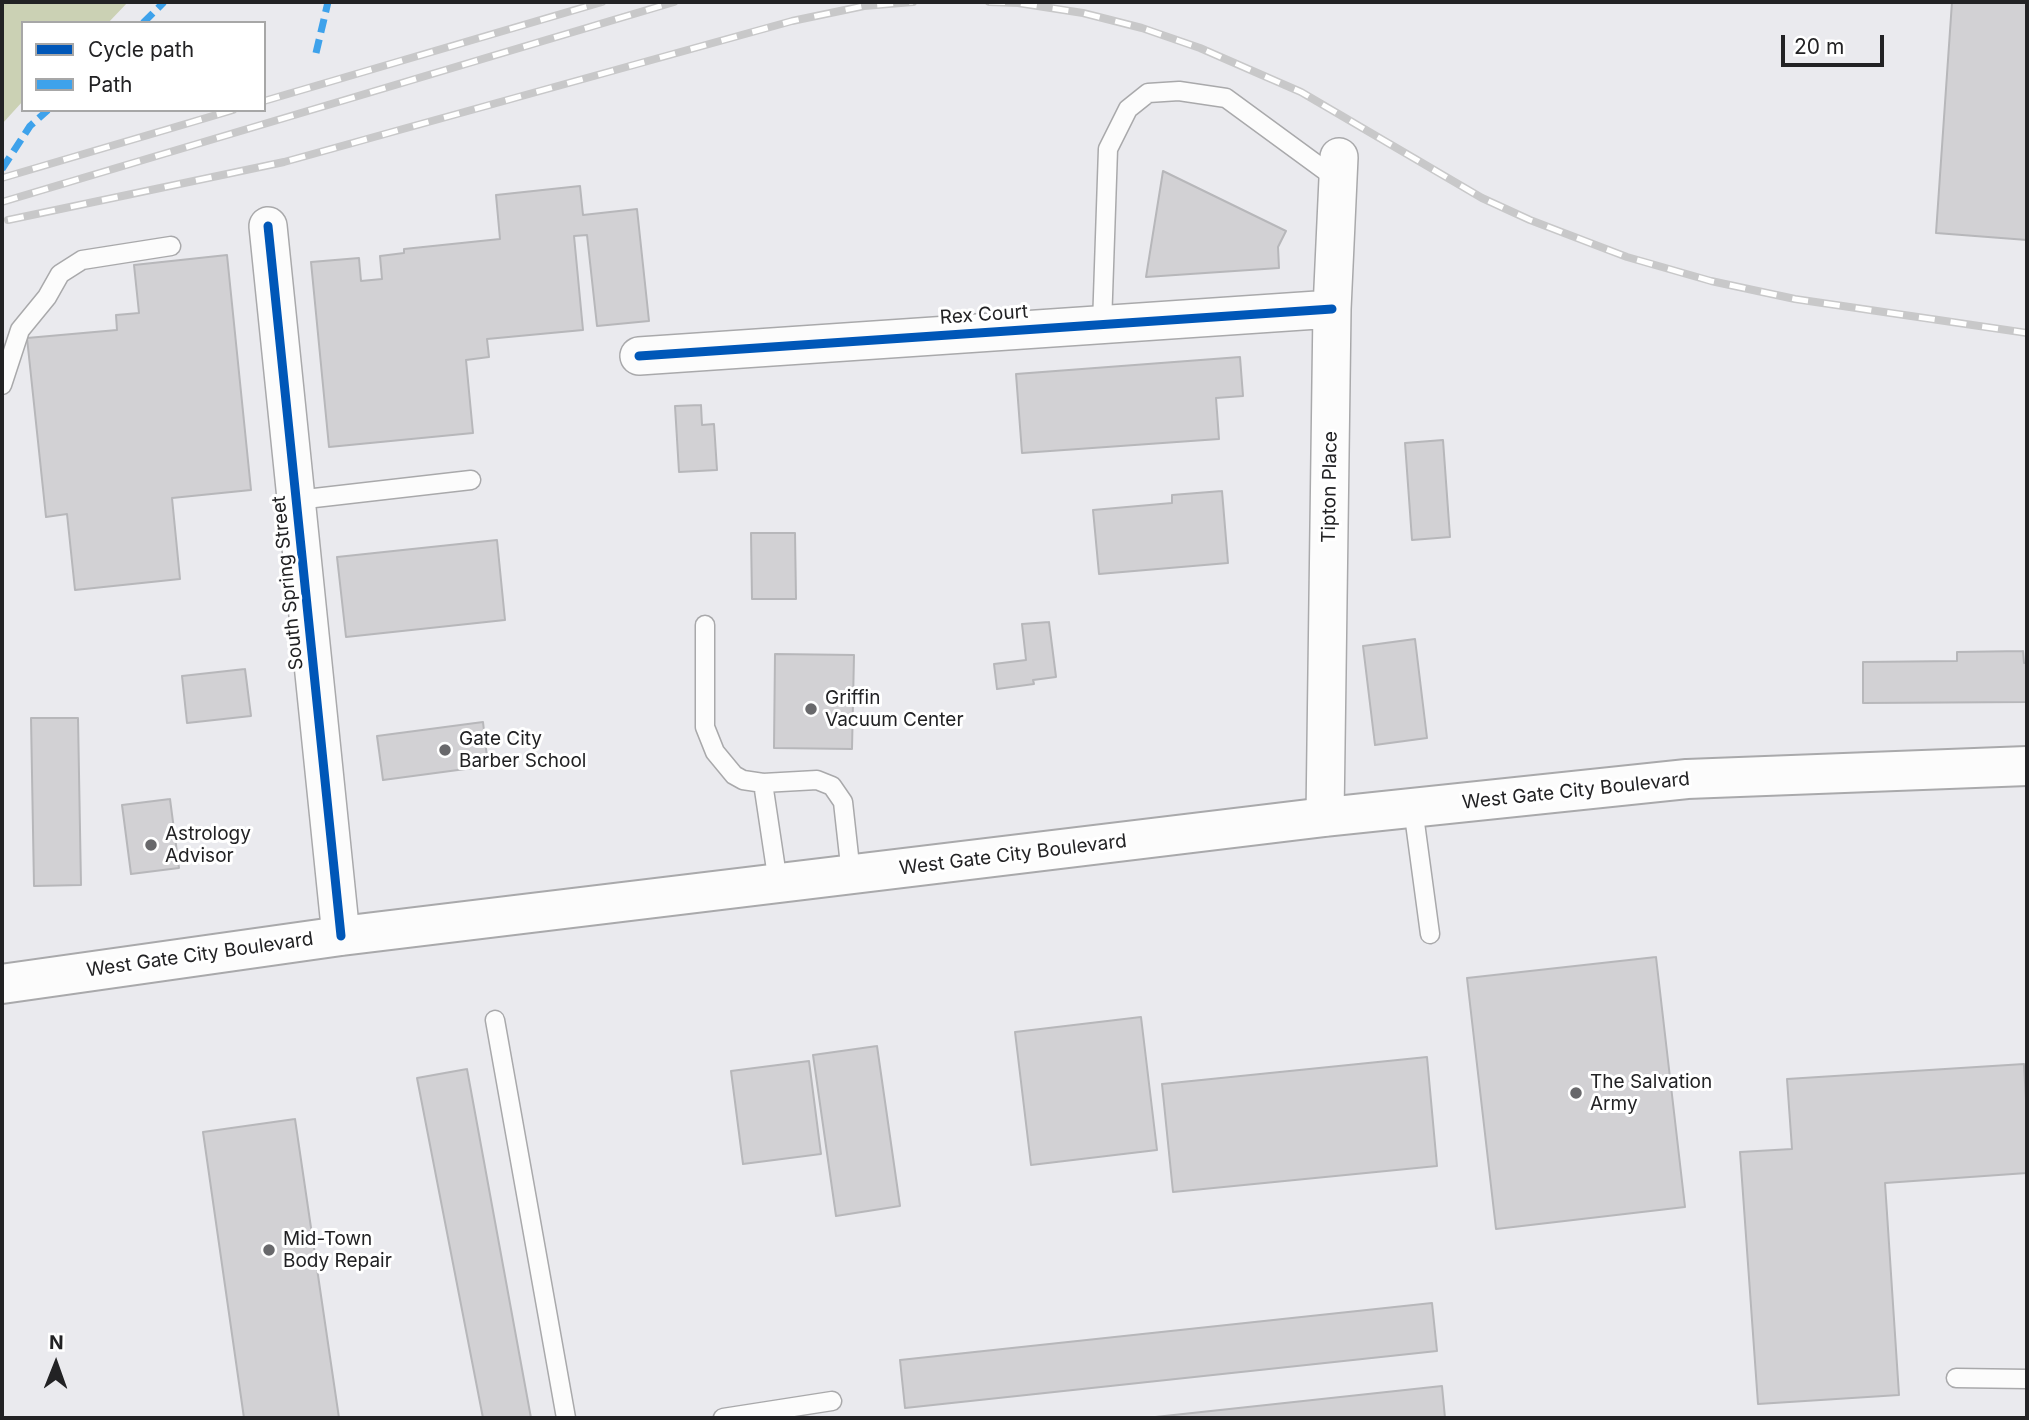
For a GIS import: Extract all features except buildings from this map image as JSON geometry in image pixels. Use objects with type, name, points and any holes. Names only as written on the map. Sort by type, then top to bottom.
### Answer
[{"type":"main road","name":"West Gate City Boulevard","points":[[2,984],[341,936],[1325,817],[1687,779],[2027,766]]},
{"type":"street","name":"Tipton Place","points":[[1325,817],[1332,309],[1338,168]]},
{"type":"street","name":"South Spring Street","points":[[268,226],[341,936]]},
{"type":"street","name":"Rex Court","points":[[639,356],[1332,309]]},
{"type":"lane","points":[[1102,325],[1108,149],[1128,109],[1148,93],[1179,91],[1226,99],[1338,168]]},
{"type":"lane","points":[[2,385],[20,330],[47,297],[60,274],[82,260],[171,246]]},
{"type":"lane","points":[[297,500],[471,480]]},
{"type":"lane","points":[[705,625],[705,727],[715,752],[734,775],[763,783],[817,780],[832,786],[843,802],[851,874]]},
{"type":"lane","points":[[763,783],[778,883]]},
{"type":"lane","points":[[1413,808],[1430,934]]},
{"type":"lane","points":[[495,1020],[566,1418]]},
{"type":"lane","points":[[1956,1378],[2027,1379]]},
{"type":"lane","points":[[723,1418],[832,1401]]},
{"type":"green space","points":[[2,2],[128,2],[110,21],[21,21],[21,103],[2,124]]},
{"type":"railway","points":[[266,100],[602,2]]},
{"type":"railway","points":[[2,202],[674,2]]},
{"type":"railway","points":[[8,220],[284,162],[792,21],[864,6],[913,2]]},
{"type":"railway","points":[[989,2],[1018,3],[1083,13],[1142,28],[1200,48],[1301,92],[1482,198],[1530,220],[1627,257],[1711,281],[1795,299],[2027,333]]},
{"type":"railway","points":[[2,178],[226,112]]},
{"type":"marked path","points":[[145,21],[164,2]]},
{"type":"marked path","points":[[316,53],[328,2]]},
{"type":"marked path","points":[[2,169],[30,126],[46,112]]},
{"type":"cycle path","points":[[268,226],[341,936]]},
{"type":"cycle path","points":[[639,356],[1332,309]]},
{"type":"place","name":"Griffin Vacuum Center","points":[[811,709]]},
{"type":"place","name":"Gate City Barber School","points":[[445,750]]},
{"type":"place","name":"Astrology Advisor","points":[[151,845]]},
{"type":"place","name":"The Salvation Army","points":[[1576,1093]]},
{"type":"place","name":"Mid-Town Body Repair","points":[[269,1250]]}]
